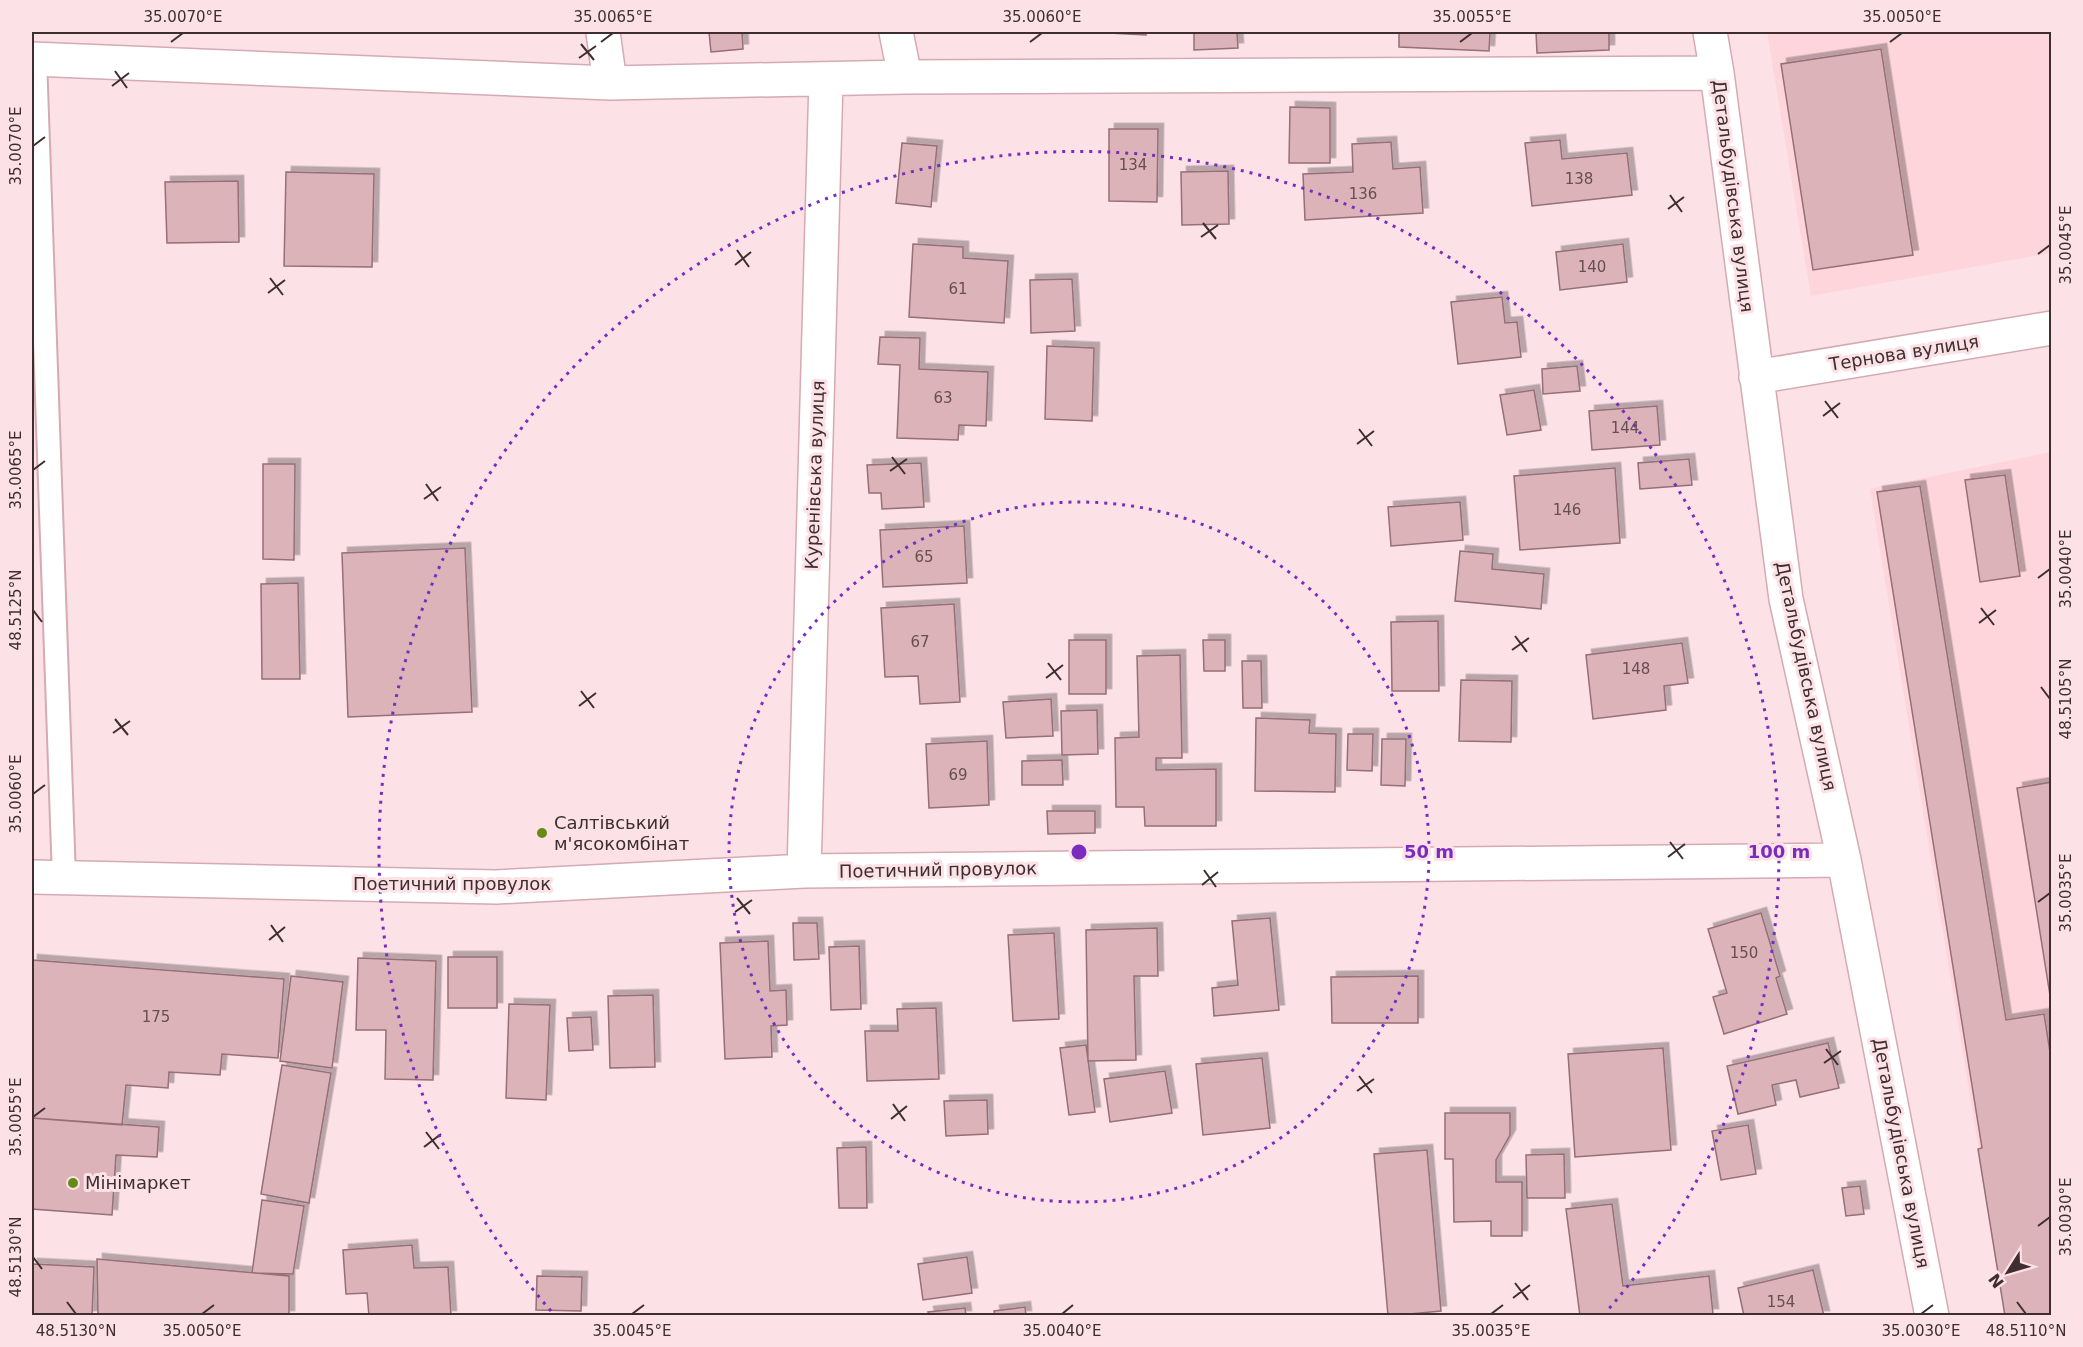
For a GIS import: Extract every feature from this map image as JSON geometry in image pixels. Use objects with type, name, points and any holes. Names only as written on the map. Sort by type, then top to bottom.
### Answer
[{"type":"street","points":[[603,32],[610,84]]},
{"type":"street","points":[[896,32],[905,77]]},
{"type":"street","name":"Детальбудівська вулиця","points":[[1710,32],[1786,599],[1845,860],[1932,1316]]},
{"type":"street","points":[[33,59],[610,84],[905,77],[1717,73]]},
{"type":"street","name":"Куренівська вулиця","points":[[804,871],[826,79]]},
{"type":"street","name":"Тернова вулиця","points":[[1756,377],[2052,328]]},
{"type":"street","name":"Поетичний провулок","points":[[32,877],[496,887],[804,871],[1845,860]]},
{"type":"lane","points":[[33,59],[64,878]]},
{"type":"shaded area","points":[[1767,32],[2051,32],[2051,253],[1811,296]]},
{"type":"shaded area","points":[[2051,452],[2051,1315],[2006,1315],[1870,489]]},
{"type":"building","points":[[709,32],[742,32],[743,49],[711,52]]},
{"type":"building","points":[[1090,32],[1146,32],[1146,35]]},
{"type":"building","points":[[1194,32],[1237,32],[1238,48],[1194,50]]},
{"type":"building","points":[[1399,32],[1490,32],[1489,51],[1399,47]]},
{"type":"building","points":[[1536,32],[1609,32],[1609,50],[1537,53]]},
{"type":"building","points":[[1881,49],[1913,255],[1813,270],[1781,64]]},
{"type":"building","points":[[1290,107],[1330,108],[1330,163],[1289,163]]},
{"type":"building","points":[[1109,129],[1158,129],[1157,202],[1109,201]]},
{"type":"building","points":[[1560,140],[1562,159],[1627,153],[1632,195],[1532,206],[1525,143]]},
{"type":"building","points":[[1391,142],[1393,169],[1420,167],[1423,213],[1305,220],[1303,174],[1353,172],[1352,144]]},
{"type":"building","points":[[902,143],[937,146],[931,207],[896,203]]},
{"type":"building","points":[[1228,171],[1229,224],[1182,225],[1181,172]]},
{"type":"building","points":[[286,172],[374,174],[372,267],[284,266]]},
{"type":"building","points":[[238,181],[239,242],[167,243],[165,182]]},
{"type":"building","points":[[913,244],[963,247],[963,258],[1008,261],[1004,323],[909,317]]},
{"type":"building","points":[[1623,244],[1627,282],[1560,290],[1556,252]]},
{"type":"building","points":[[1072,279],[1075,331],[1031,333],[1030,280]]},
{"type":"building","points":[[1502,297],[1505,323],[1517,322],[1521,357],[1458,364],[1451,302]]},
{"type":"building","points":[[880,337],[920,338],[919,369],[988,372],[986,426],[959,425],[958,440],[897,438],[900,365],[878,364]]},
{"type":"building","points":[[1047,346],[1094,348],[1092,421],[1045,419]]},
{"type":"building","points":[[1577,366],[1580,391],[1543,394],[1542,369]]},
{"type":"building","points":[[1534,390],[1541,430],[1507,435],[1500,395]]},
{"type":"building","points":[[1657,406],[1660,445],[1592,450],[1589,411]]},
{"type":"building","points":[[1689,459],[1692,485],[1640,489],[1638,463]]},
{"type":"building","points":[[921,463],[924,507],[882,509],[881,493],[869,493],[867,465]]},
{"type":"building","points":[[263,464],[295,464],[294,560],[263,559]]},
{"type":"building","points":[[1615,468],[1620,543],[1520,550],[1514,476]]},
{"type":"building","points":[[2005,475],[2020,576],[1980,582],[1965,480]]},
{"type":"building","points":[[1920,486],[2006,1020],[2044,1014],[2052,1065],[2052,1316],[2005,1316],[1978,1149],[1982,1148],[1877,492]]},
{"type":"building","points":[[1460,502],[1463,540],[1391,546],[1388,507]]},
{"type":"building","points":[[964,526],[967,583],[883,587],[880,530]]},
{"type":"building","points":[[465,548],[472,712],[348,717],[342,553]]},
{"type":"building","points":[[1460,551],[1493,554],[1492,569],[1544,574],[1541,609],[1455,601]]},
{"type":"building","points":[[298,583],[300,679],[262,679],[261,584]]},
{"type":"building","points":[[954,604],[960,702],[920,704],[918,676],[885,677],[881,608]]},
{"type":"building","points":[[1438,621],[1439,691],[1392,691],[1391,622]]},
{"type":"building","points":[[1069,640],[1106,640],[1106,694],[1069,694]]},
{"type":"building","points":[[1203,640],[1225,640],[1225,671],[1204,671]]},
{"type":"building","points":[[1682,643],[1688,683],[1664,686],[1666,710],[1593,719],[1586,655]]},
{"type":"building","points":[[1180,655],[1182,758],[1156,758],[1156,770],[1216,769],[1216,826],[1145,826],[1144,807],[1116,807],[1115,738],[1139,737],[1137,656]]},
{"type":"building","points":[[1242,661],[1261,661],[1262,708],[1243,708]]},
{"type":"building","points":[[1461,680],[1512,681],[1511,742],[1459,741]]},
{"type":"building","points":[[1051,699],[1053,736],[1006,738],[1003,702]]},
{"type":"building","points":[[1097,710],[1098,754],[1062,755],[1061,711]]},
{"type":"building","points":[[1256,718],[1310,720],[1309,733],[1336,734],[1335,792],[1255,791]]},
{"type":"building","points":[[1348,734],[1373,734],[1372,771],[1347,770]]},
{"type":"building","points":[[1382,739],[1406,739],[1405,786],[1381,785]]},
{"type":"building","points":[[987,741],[989,805],[929,808],[926,744]]},
{"type":"building","points":[[1062,760],[1063,785],[1022,785],[1022,761]]},
{"type":"building","points":[[2052,782],[2052,1008],[2017,788]]},
{"type":"building","points":[[1047,811],[1095,811],[1095,833],[1048,834]]},
{"type":"building","points":[[1761,913],[1780,976],[1776,978],[1787,1014],[1724,1034],[1713,997],[1727,993],[1708,929]]},
{"type":"building","points":[[1270,918],[1279,1010],[1214,1016],[1212,988],[1238,985],[1232,921]]},
{"type":"building","points":[[793,923],[817,923],[819,959],[794,960]]},
{"type":"building","points":[[1157,928],[1158,976],[1134,976],[1136,1060],[1088,1061],[1086,930]]},
{"type":"building","points":[[1054,933],[1059,1019],[1013,1021],[1008,935]]},
{"type":"building","points":[[768,941],[770,991],[786,990],[787,1025],[771,1026],[772,1057],[725,1059],[720,943]]},
{"type":"building","points":[[859,946],[861,1009],[831,1010],[829,947]]},
{"type":"building","points":[[448,957],[497,957],[497,1008],[448,1008]]},
{"type":"building","points":[[358,958],[436,961],[433,1080],[385,1079],[386,1030],[356,1030]]},
{"type":"building","points":[[32,960],[284,979],[278,1058],[222,1054],[220,1075],[169,1072],[168,1088],[126,1085],[122,1125],[32,1118]]},
{"type":"building","points":[[291,976],[343,982],[332,1068],[280,1061]]},
{"type":"building","points":[[1418,976],[1418,1023],[1332,1023],[1331,977]]},
{"type":"building","points":[[653,995],[655,1067],[610,1068],[608,996]]},
{"type":"building","points":[[509,1004],[550,1005],[546,1100],[506,1098]]},
{"type":"building","points":[[936,1008],[939,1079],[867,1081],[865,1031],[898,1031],[897,1009]]},
{"type":"building","points":[[591,1017],[593,1050],[569,1051],[567,1018]]},
{"type":"building","points":[[1828,1043],[1839,1088],[1800,1097],[1796,1080],[1772,1085],[1776,1105],[1738,1114],[1727,1066]]},
{"type":"building","points":[[1086,1045],[1095,1112],[1069,1115],[1060,1048]]},
{"type":"building","points":[[1663,1048],[1671,1150],[1575,1157],[1568,1054]]},
{"type":"building","points":[[1262,1058],[1270,1128],[1203,1135],[1196,1064]]},
{"type":"building","points":[[282,1065],[331,1073],[309,1203],[261,1194]]},
{"type":"building","points":[[1165,1071],[1172,1113],[1110,1122],[1104,1079]]},
{"type":"building","points":[[987,1100],[988,1134],[946,1136],[944,1101]]},
{"type":"building","points":[[1445,1113],[1510,1113],[1510,1135],[1496,1160],[1496,1182],[1522,1182],[1522,1236],[1491,1236],[1491,1221],[1454,1222],[1453,1159],[1445,1159]]},
{"type":"building","name":"Мінімаркет","points":[[32,1118],[159,1127],[157,1157],[116,1155],[112,1215],[32,1209]]},
{"type":"building","points":[[1748,1125],[1756,1174],[1721,1180],[1712,1131]]},
{"type":"building","points":[[866,1147],[867,1208],[839,1208],[837,1148]]},
{"type":"building","points":[[1427,1150],[1441,1311],[1388,1316],[1374,1154]]},
{"type":"building","points":[[1564,1154],[1565,1198],[1527,1198],[1526,1155]]},
{"type":"building","points":[[1860,1186],[1864,1214],[1846,1216],[1842,1188]]},
{"type":"building","points":[[262,1200],[304,1206],[293,1274],[252,1273]]},
{"type":"building","points":[[1612,1204],[1623,1286],[1709,1276],[1713,1314],[1580,1316],[1566,1209]]},
{"type":"building","points":[[412,1245],[414,1268],[448,1267],[451,1316],[369,1316],[367,1293],[346,1294],[343,1250]]},
{"type":"building","points":[[967,1257],[972,1293],[923,1300],[918,1264]]},
{"type":"building","points":[[97,1259],[289,1276],[289,1316],[98,1316]]},
{"type":"building","points":[[32,1264],[94,1267],[92,1316],[32,1316]]},
{"type":"building","points":[[1813,1270],[1824,1316],[1744,1316],[1738,1288]]},
{"type":"building","points":[[537,1276],[582,1277],[581,1311],[536,1310]]},
{"type":"building","points":[[1025,1307],[1026,1316],[995,1316],[994,1311]]},
{"type":"building","points":[[965,1308],[966,1316],[929,1316],[928,1312]]},
{"type":"place","name":"Салтівський м'ясокомбінат","points":[[542,833]]},
{"type":"place","name":"Мінімаркет","points":[[73,1183]]}]
